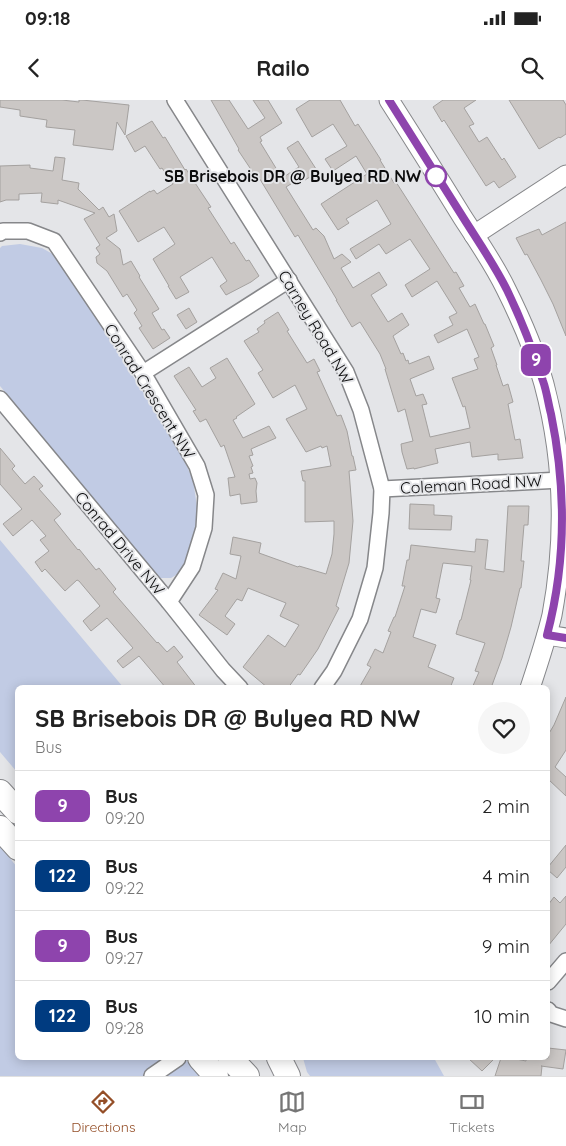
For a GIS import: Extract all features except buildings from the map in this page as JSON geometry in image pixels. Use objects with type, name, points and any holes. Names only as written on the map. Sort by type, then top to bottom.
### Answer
[{"type":"main road","points":[[0,792],[15,809]]},
{"type":"main road","points":[[0,828],[15,845]]},
{"type":"main road","points":[[202,1060],[216,1076]]},
{"type":"main road","points":[[232,1060],[247,1076]]},
{"type":"main road","points":[[280,1060],[288,1076]]},
{"type":"street","name":"Carney Road NW","points":[[175,100],[346,372],[361,410],[382,488],[375,568],[360,619],[334,671],[324,685]]},
{"type":"street","points":[[389,100],[482,246],[506,288],[527,335],[544,382],[556,437],[561,480],[562,534],[553,607],[547,635],[531,685]]},
{"type":"street","points":[[474,235],[566,176]]},
{"type":"street","name":"Conrad Crescent NW","points":[[0,233],[3,231],[28,231],[54,241],[143,373],[197,466],[206,495],[204,528],[192,568],[169,602]]},
{"type":"street","points":[[143,373],[289,280]]},
{"type":"street","name":"Conrad Drive NW","points":[[0,399],[237,685]]},
{"type":"street","name":"Coleman Road NW","points":[[382,488],[561,480]]},
{"type":"street","points":[[547,635],[566,638]]},
{"type":"street","points":[[550,980],[566,961]]},
{"type":"street","points":[[550,1013],[566,1019]]},
{"type":"street","points":[[152,1076],[175,1060]]},
{"type":"shaded area","points":[[20,244],[42,248],[58,257],[180,451],[193,480],[198,513],[194,544],[181,572],[171,578],[159,578],[0,386],[0,248],[2,246]]},
{"type":"shaded area","points":[[0,540],[121,685],[15,685],[15,770],[0,752]]},
{"type":"shaded area","points":[[0,846],[15,865],[15,1060],[186,1060],[201,1076],[0,1076]]},
{"type":"shaded area","points":[[304,1060],[435,1060],[444,1076],[310,1076]]},
{"type":"bus line","name":"9","points":[[389,100],[482,246],[506,288],[527,335],[544,382],[556,437],[562,507],[562,534],[557,589],[547,635],[566,638]]},
{"type":"place","name":"SB Brisebois DR @ Bulyea RD NW","points":[[436,176]]}]
